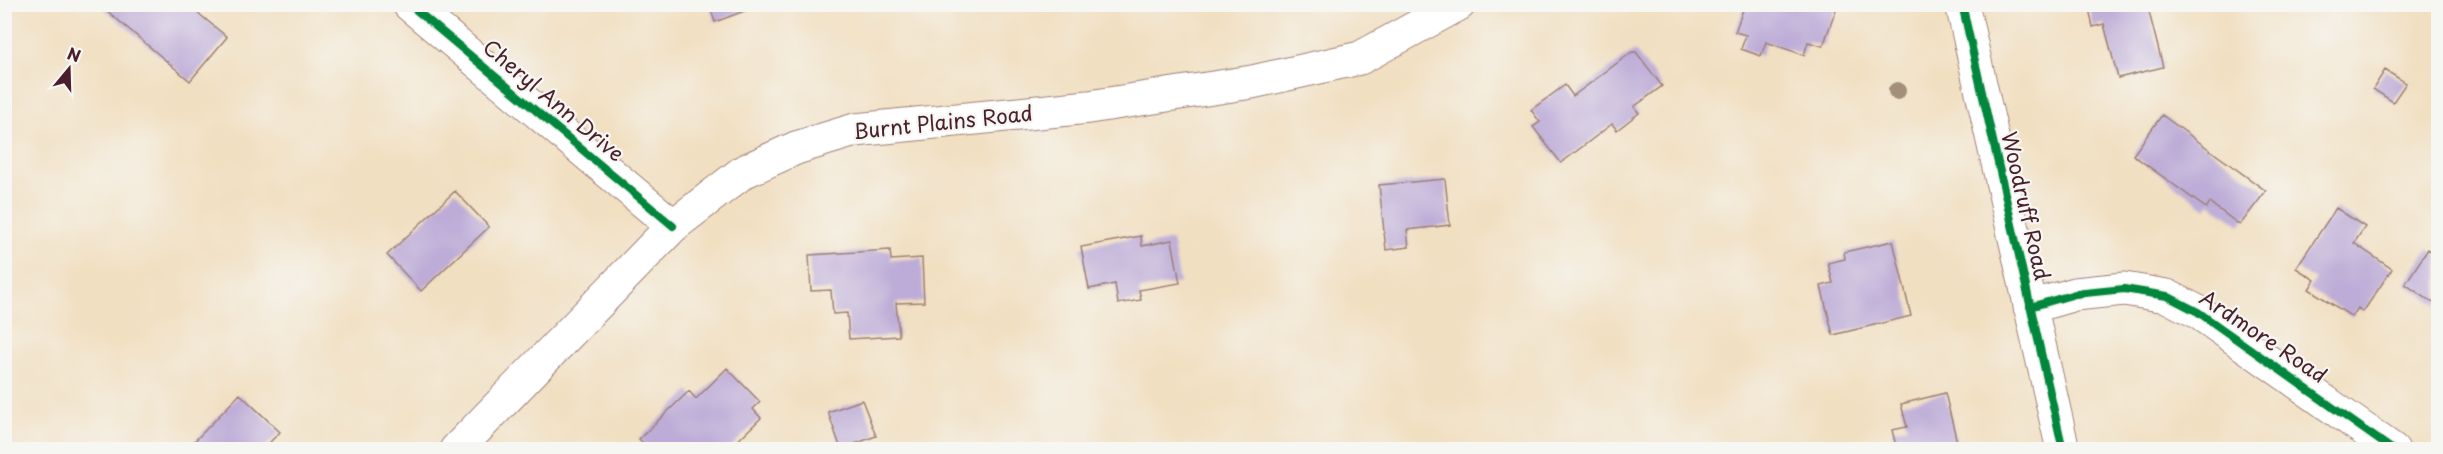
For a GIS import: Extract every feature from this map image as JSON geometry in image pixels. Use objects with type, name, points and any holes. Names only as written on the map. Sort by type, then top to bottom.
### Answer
[{"type":"street","name":"Cheryl Ann Drive","points":[[409,4],[673,226]]},
{"type":"street","name":"Burnt Plains Road","points":[[456,450],[673,226],[743,172],[796,148],[855,130],[1089,107],[1252,82],[1360,58],[1459,4]]},
{"type":"street","name":"Woodruff Road","points":[[1962,4],[2063,450]]},
{"type":"street","name":"Ardmore Road","points":[[2030,308],[2075,294],[2124,289],[2167,296],[2198,312],[2393,450]]},
{"type":"building","points":[[99,4],[194,4],[192,8],[227,37],[190,81]]},
{"type":"building","points":[[709,4],[754,4],[755,7],[715,22]]},
{"type":"building","points":[[1745,4],[1838,4],[1823,46],[1808,42],[1804,55],[1766,42],[1761,56],[1741,49],[1746,35],[1735,32]]},
{"type":"building","points":[[2088,4],[2147,4],[2163,67],[2118,78],[2104,24],[2093,27]]},
{"type":"building","points":[[1632,52],[1636,52],[1662,86],[1634,107],[1639,113],[1617,130],[1612,124],[1561,163],[1533,127],[1540,122],[1531,110],[1565,85],[1573,96]]},
{"type":"building","points":[[2385,70],[2406,83],[2393,102],[2373,89]]},
{"type":"building","points":[[2162,115],[2266,191],[2240,225],[2210,203],[2206,208],[2133,155]]},
{"type":"building","points":[[1445,179],[1450,225],[1407,230],[1409,247],[1386,250],[1379,185]]},
{"type":"building","points":[[455,191],[489,227],[421,291],[387,255]]},
{"type":"building","points":[[2336,208],[2365,227],[2354,243],[2392,269],[2363,312],[2358,308],[2352,317],[2309,289],[2315,280],[2296,268]]},
{"type":"building","points":[[1141,236],[1142,246],[1172,240],[1180,283],[1139,290],[1141,300],[1118,304],[1115,284],[1089,289],[1081,247]]},
{"type":"building","points":[[1893,241],[1911,316],[1833,335],[1821,286],[1833,283],[1828,263],[1845,259],[1844,252]]},
{"type":"building","points":[[2428,249],[2438,256],[2438,306],[2405,284]]},
{"type":"building","points":[[890,250],[891,260],[922,258],[924,302],[896,303],[899,336],[849,339],[847,313],[833,314],[831,290],[811,291],[809,255]]},
{"type":"building","points":[[727,368],[760,402],[753,409],[761,418],[728,450],[650,450],[639,439],[689,391],[696,399]]},
{"type":"building","points":[[1945,393],[1959,450],[1897,450],[1892,430],[1907,427],[1901,404]]},
{"type":"building","points":[[240,394],[280,432],[262,450],[186,450]]},
{"type":"building","points":[[862,400],[876,436],[841,449],[828,412]]},
{"type":"cycle path","points":[[409,4],[673,226]]},
{"type":"cycle path","points":[[1962,4],[2063,450]]},
{"type":"cycle path","points":[[2030,307],[2075,294],[2124,289],[2167,296],[2198,312],[2393,450]]}]
